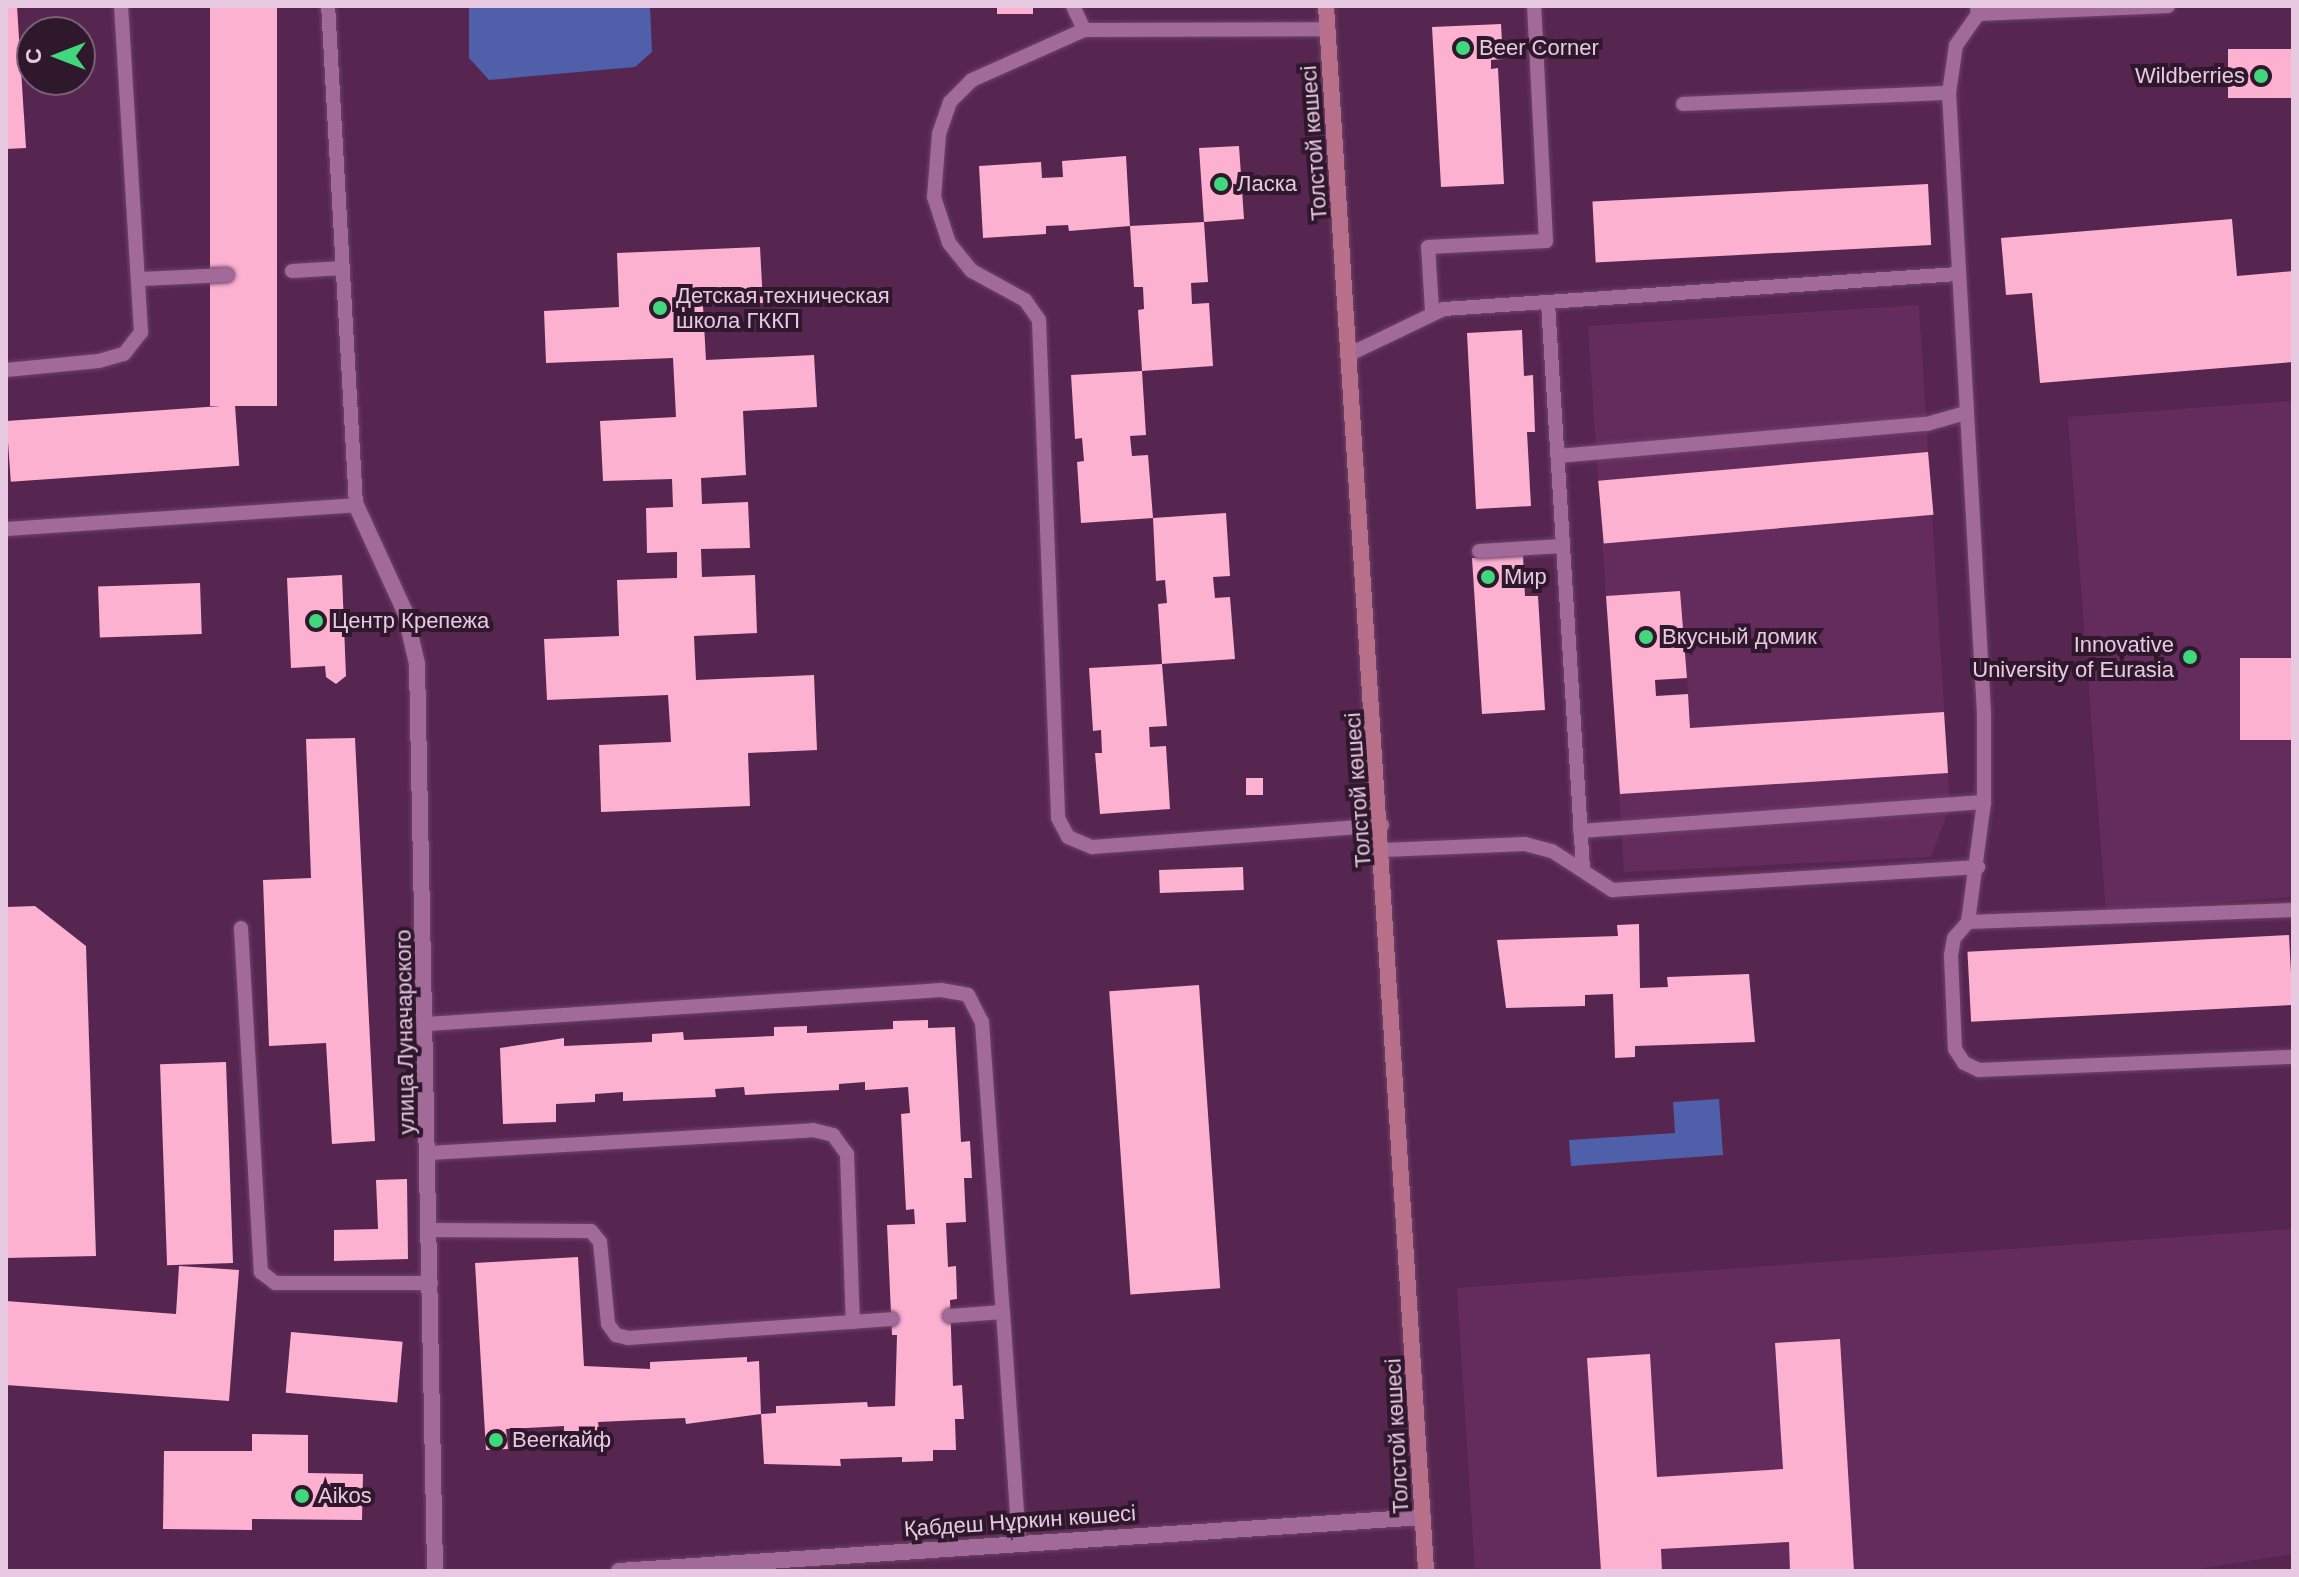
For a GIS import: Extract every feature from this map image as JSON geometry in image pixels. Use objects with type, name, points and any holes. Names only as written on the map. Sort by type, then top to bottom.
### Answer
[{"type":"main road","name":"Толстой көшесі","points":[[1326,6],[1384,850],[1426,1571]]},
{"type":"street","name":"улица Луначарского","points":[[356,505],[405,612],[417,664],[430,1153],[435,1571]]},
{"type":"street","name":"Қабдеш Нұркин көшесі","points":[[619,1571],[1423,1517]]},
{"type":"lane","points":[[6,370],[99,361],[124,354],[141,332],[141,279],[121,6]]},
{"type":"lane","points":[[6,529],[356,505],[328,6]]},
{"type":"lane","points":[[1073,6],[1084,30]]},
{"type":"lane","points":[[1432,310],[1428,247],[1546,241],[1534,6]]},
{"type":"lane","points":[[2168,6],[1977,10],[1956,45],[1949,93],[1984,714],[1984,802],[1978,867],[1968,922],[1954,938],[1951,955],[1955,1049],[1964,1063],[1979,1070],[2293,1057]]},
{"type":"lane","points":[[1328,29],[1084,30],[972,80],[950,102],[939,134],[934,197],[949,243],[972,271],[1025,300],[1039,320],[1058,818],[1068,837],[1092,847],[1382,825]]},
{"type":"lane","points":[[1683,104],[1949,93]]},
{"type":"lane","points":[[292,271],[343,268]]},
{"type":"lane","points":[[1352,353],[1432,310],[1957,274]]},
{"type":"lane","points":[[141,279],[227,275]]},
{"type":"lane","points":[[1548,303],[1583,869]]},
{"type":"lane","points":[[1558,456],[1927,424],[1965,413]]},
{"type":"lane","points":[[1479,551],[1563,546]]},
{"type":"lane","points":[[1580,831],[1984,802]]},
{"type":"lane","points":[[1384,850],[1525,844],[1583,869],[1612,890],[1978,867]]},
{"type":"lane","points":[[1968,922],[2293,910]]},
{"type":"lane","points":[[241,928],[261,1272],[275,1283],[431,1283]]},
{"type":"lane","points":[[427,1024],[941,990],[968,995],[982,1022],[1019,1542]]},
{"type":"lane","points":[[430,1153],[813,1130],[833,1135],[847,1154],[853,1322]]},
{"type":"lane","points":[[431,1230],[591,1231],[600,1242],[608,1324],[616,1335],[628,1338],[891,1319]]},
{"type":"lane","points":[[950,1316],[1003,1312]]},
{"type":"shaded area","points":[[469,6],[650,6],[652,52],[635,67],[489,80],[469,58]]},
{"type":"shaded area","points":[[1919,305],[1950,805],[1931,857],[1624,872],[1615,732],[1690,728],[1687,678],[1680,591],[1606,596],[1588,326]]},
{"type":"shaded area","name":"Innovative University of Eurasia","points":[[2293,401],[2293,897],[2106,911],[2068,417]]},
{"type":"shaded area","points":[[1719,1099],[1723,1155],[1571,1166],[1569,1140],[1675,1133],[1673,1102]]},
{"type":"shaded area","points":[[2293,1229],[2293,1554],[2186,1571],[1475,1571],[1457,1288]]},
{"type":"building","points":[[6,6],[17,6],[16,96],[23,96],[26,148],[6,149]]},
{"type":"building","points":[[210,6],[277,6],[277,406],[210,406]]},
{"type":"building","points":[[997,6],[1033,6],[1033,14],[997,14]]},
{"type":"building","points":[[1501,24],[1503,59],[1491,60],[1491,69],[1498,68],[1504,184],[1441,187],[1432,27]]},
{"type":"building","name":"Wildberries","points":[[2228,49],[2293,49],[2293,98],[2228,98]]},
{"type":"building","points":[[1239,146],[1244,219],[1204,222],[1199,148]]},
{"type":"building","points":[[1126,156],[1130,226],[1069,231],[1068,225],[1046,226],[1046,234],[983,238],[979,166],[1041,162],[1042,178],[1063,177],[1062,161]]},
{"type":"building","points":[[1928,184],[1931,245],[1596,263],[1592,202]]},
{"type":"building","points":[[2232,219],[2237,276],[2293,271],[2293,362],[2040,383],[2032,293],[2006,295],[2001,238]]},
{"type":"building","points":[[1204,222],[1208,282],[1191,283],[1192,304],[1209,303],[1213,366],[1142,371],[1138,310],[1144,309],[1143,287],[1134,287],[1130,226]]},
{"type":"building","points":[[760,247],[763,303],[703,306],[706,360],[814,355],[817,407],[743,411],[746,475],[701,478],[702,504],[748,502],[750,548],[701,549],[702,577],[755,575],[757,633],[694,636],[696,680],[814,675],[817,750],[748,753],[750,806],[601,812],[599,745],[671,742],[668,695],[547,700],[544,639],[619,636],[617,580],[677,578],[677,552],[647,553],[646,508],[673,507],[672,479],[603,481],[600,421],[676,417],[673,358],[546,363],[544,311],[619,307],[617,253]]},
{"type":"building","points":[[1522,330],[1524,376],[1533,375],[1535,432],[1527,432],[1531,506],[1476,509],[1467,333]]},
{"type":"building","points":[[1142,371],[1146,435],[1130,436],[1132,456],[1148,455],[1153,518],[1081,523],[1077,462],[1084,461],[1082,438],[1075,439],[1071,375]]},
{"type":"building","points":[[235,405],[239,466],[11,482],[7,421]]},
{"type":"building","points":[[1928,452],[1933,515],[1604,544],[1598,481]]},
{"type":"building","points":[[1226,513],[1230,576],[1213,577],[1215,598],[1230,597],[1235,659],[1162,664],[1158,604],[1167,603],[1165,580],[1156,581],[1153,518]]},
{"type":"building","points":[[1523,555],[1525,596],[1538,596],[1545,710],[1482,714],[1472,558]]},
{"type":"building","points":[[342,575],[346,676],[336,684],[326,677],[325,666],[291,668],[287,578]]},
{"type":"building","points":[[200,583],[202,634],[100,638],[98,587]]},
{"type":"building","points":[[1680,591],[1687,678],[1655,680],[1656,696],[1688,694],[1690,728],[1944,712],[1948,773],[1620,794],[1606,596]]},
{"type":"building","points":[[2240,658],[2293,658],[2293,740],[2240,740]]},
{"type":"building","points":[[1162,664],[1167,726],[1149,727],[1150,747],[1166,746],[1170,809],[1100,814],[1095,753],[1102,753],[1101,730],[1093,731],[1089,668]]},
{"type":"building","points":[[355,738],[375,1141],[332,1144],[326,1043],[269,1046],[263,880],[311,878],[306,739]]},
{"type":"building","points":[[1246,778],[1263,778],[1263,795],[1246,795]]},
{"type":"building","points":[[1243,867],[1244,890],[1160,893],[1159,870]]},
{"type":"building","points":[[35,906],[86,946],[96,1256],[6,1258],[6,907]]},
{"type":"building","points":[[1639,924],[1640,988],[1668,987],[1667,977],[1749,974],[1755,1042],[1635,1046],[1635,1057],[1615,1058],[1613,994],[1585,995],[1585,1006],[1506,1008],[1497,940],[1618,936],[1617,925]]},
{"type":"building","points":[[2289,935],[2293,1005],[1971,1022],[1967,952]]},
{"type":"building","points":[[1199,985],[1220,1288],[1130,1295],[1109,991]]},
{"type":"building","points":[[928,1020],[928,1028],[955,1027],[961,1142],[970,1141],[972,1178],[964,1178],[966,1222],[946,1223],[948,1267],[956,1266],[957,1299],[950,1300],[953,1386],[962,1385],[964,1419],[955,1419],[956,1450],[933,1450],[933,1461],[902,1462],[902,1457],[840,1459],[841,1466],[764,1464],[761,1414],[776,1413],[776,1406],[867,1402],[868,1407],[895,1406],[897,1335],[892,1335],[887,1225],[915,1224],[914,1209],[906,1210],[901,1114],[910,1113],[908,1087],[865,1090],[865,1082],[839,1084],[839,1090],[745,1095],[744,1087],[715,1089],[716,1097],[623,1101],[623,1092],[595,1094],[595,1102],[556,1104],[556,1122],[503,1124],[500,1048],[564,1038],[564,1046],[652,1042],[652,1034],[683,1032],[684,1040],[774,1036],[774,1027],[807,1026],[807,1033],[893,1029],[893,1021]]},
{"type":"building","points":[[226,1062],[233,1263],[167,1265],[160,1064]]},
{"type":"building","points":[[407,1179],[408,1259],[334,1261],[334,1230],[378,1229],[376,1180]]},
{"type":"building","points":[[578,1257],[584,1366],[650,1369],[650,1362],[747,1357],[747,1362],[759,1361],[761,1414],[686,1424],[685,1418],[598,1422],[599,1430],[564,1432],[564,1426],[506,1429],[508,1449],[486,1450],[475,1263]]},
{"type":"building","points":[[179,1266],[239,1270],[229,1401],[6,1385],[6,1301],[176,1314]]},
{"type":"building","points":[[291,1332],[403,1342],[397,1403],[286,1393]]},
{"type":"building","points":[[1840,1339],[1854,1571],[1790,1571],[1789,1542],[1661,1549],[1662,1571],[1601,1571],[1587,1358],[1650,1354],[1657,1477],[1783,1469],[1775,1343]]},
{"type":"building","points":[[252,1434],[308,1435],[308,1473],[363,1474],[362,1520],[252,1519],[252,1530],[163,1529],[164,1451],[252,1451]]},
{"type":"place","name":"Beer Corner","points":[[1463,48]]},
{"type":"place","name":"Wildberries","points":[[2261,76]]},
{"type":"place","name":"Ласка","points":[[1221,184]]},
{"type":"place","name":"Детская техническая школа ГККП","points":[[660,308]]},
{"type":"place","name":"Мир","points":[[1488,577]]},
{"type":"place","name":"Центр Крепежа","points":[[316,621]]},
{"type":"place","name":"Вкусный домик","points":[[1646,637]]},
{"type":"place","name":"Innovative University of Eurasia","points":[[2190,657]]},
{"type":"place","name":"Beerкайф","points":[[496,1440]]},
{"type":"place","name":"Aikos","points":[[302,1496]]}]
